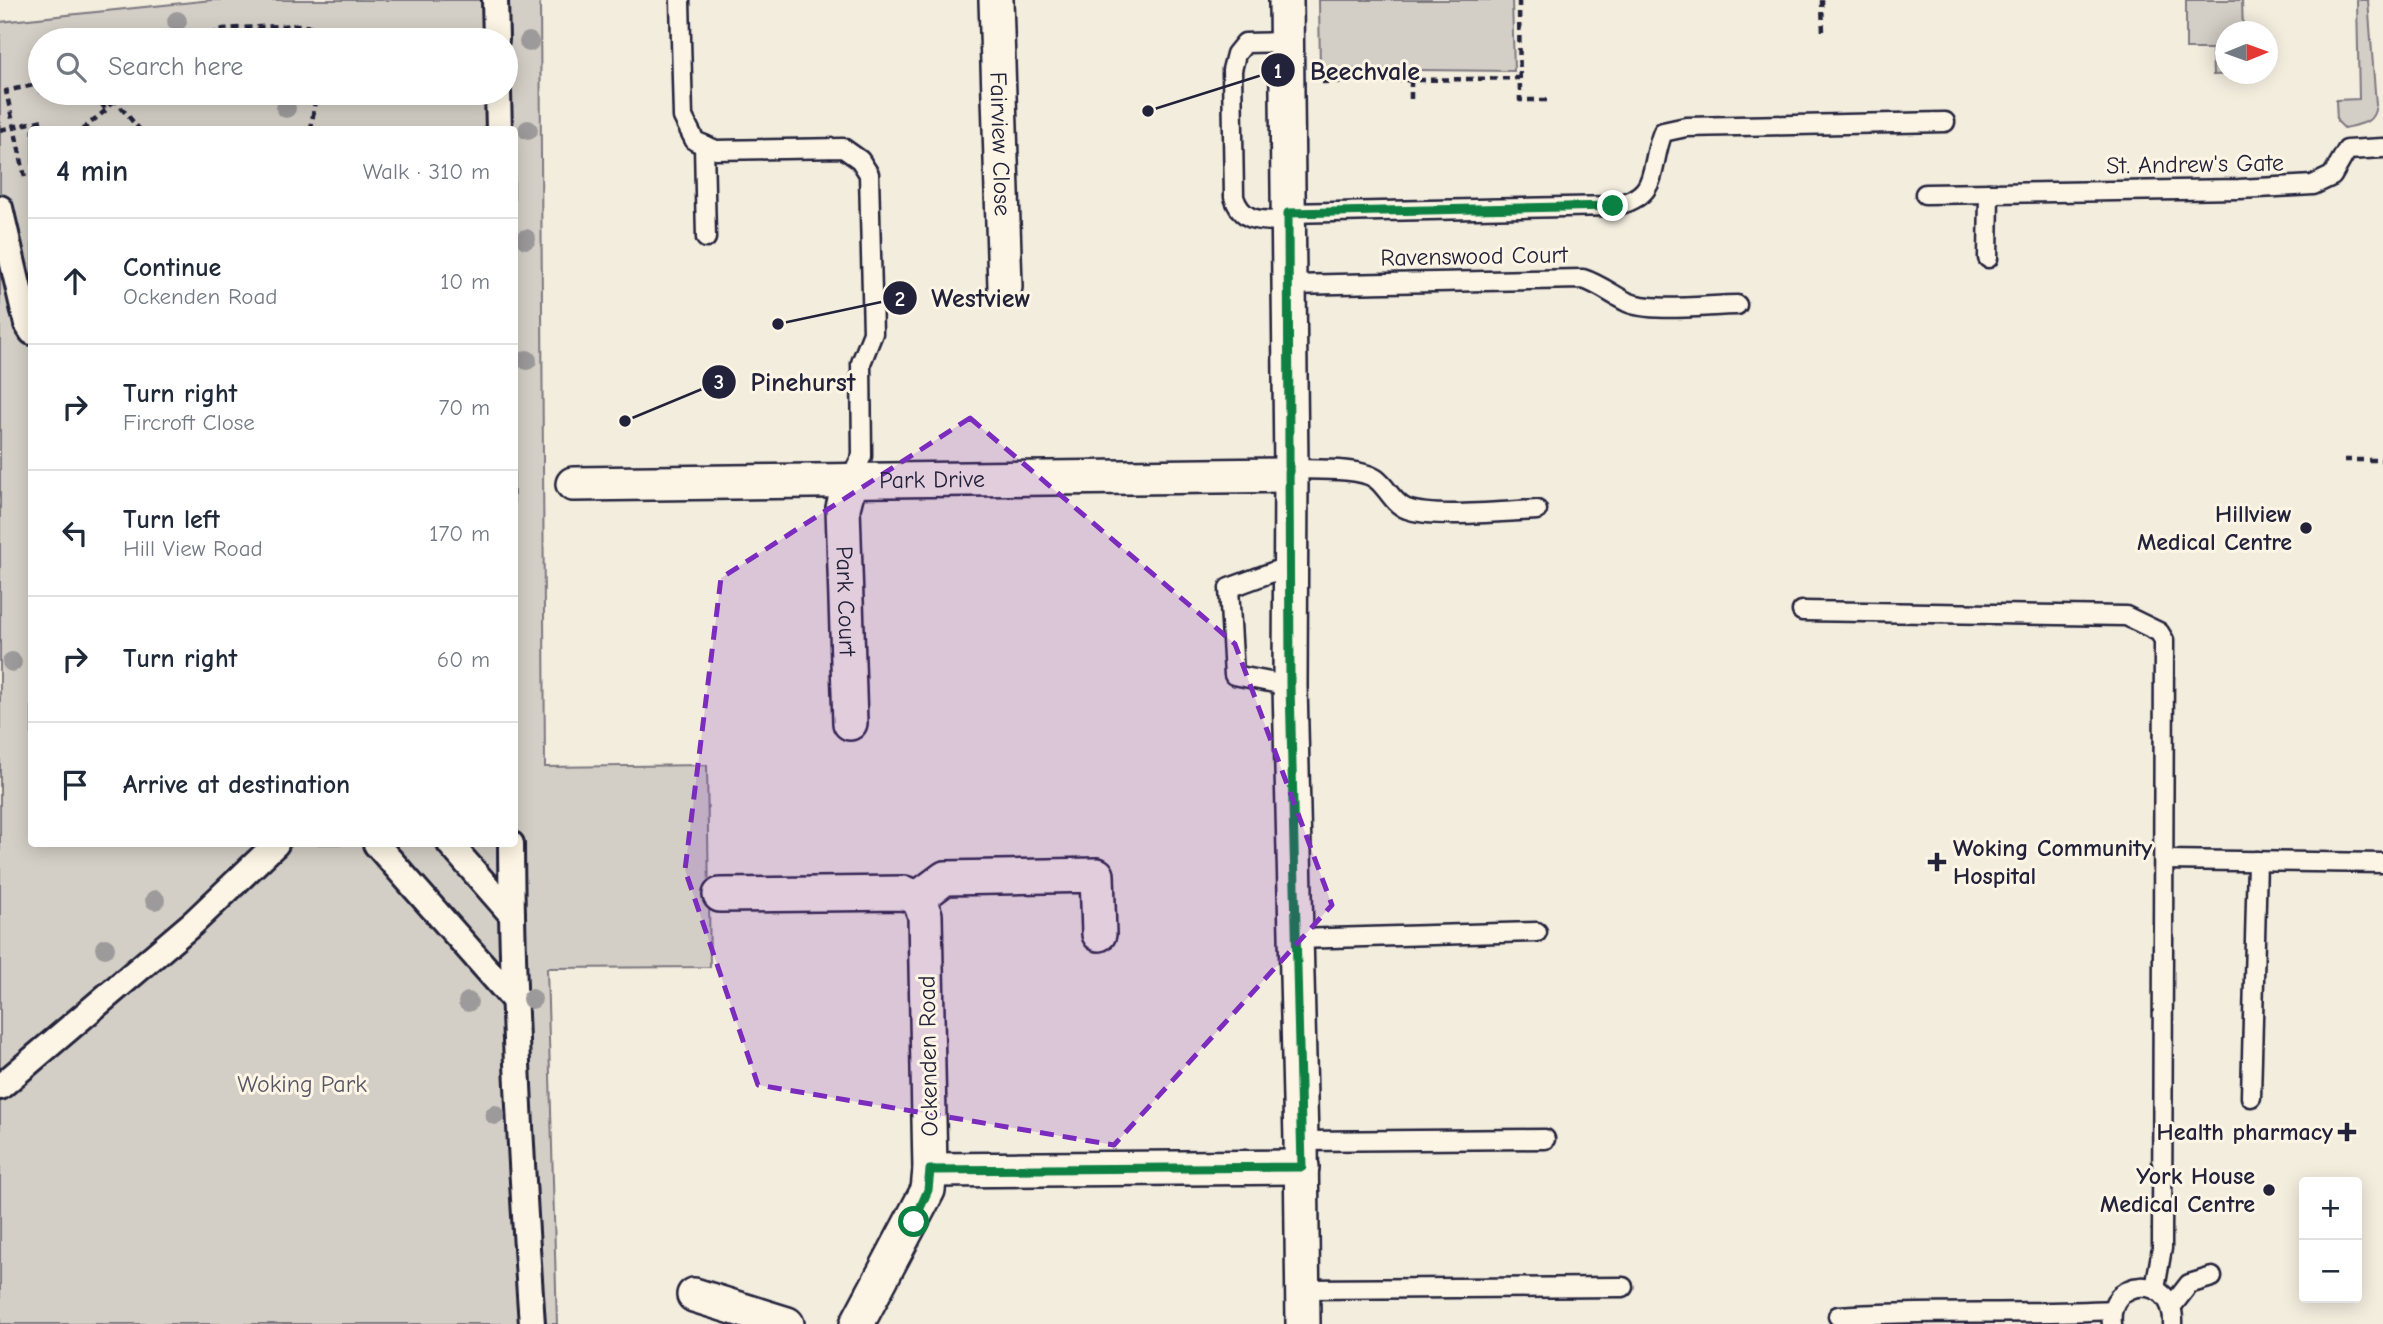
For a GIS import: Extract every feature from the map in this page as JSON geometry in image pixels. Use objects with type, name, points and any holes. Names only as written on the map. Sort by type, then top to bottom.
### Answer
[{"type":"street","points":[[495,0],[496,28]]},
{"type":"street","name":"Fairview Close","points":[[996,0],[1005,287]]},
{"type":"street","points":[[1286,0],[1291,472],[1290,686],[1302,1154],[1303,1324]]},
{"type":"street","points":[[498,105],[499,126]]},
{"type":"street","points":[[0,208],[28,326]]},
{"type":"street","name":"Park Drive","points":[[573,484],[1291,472]]},
{"type":"street","name":"Park Court","points":[[850,480],[843,508],[850,723]]},
{"type":"street","points":[[0,1087],[193,923],[273,847]]},
{"type":"street","points":[[379,847],[514,1000]]},
{"type":"street","points":[[453,847],[512,915]]},
{"type":"street","points":[[511,847],[522,1184],[532,1324]]},
{"type":"street","points":[[720,895],[904,893],[918,898],[944,878],[1097,874],[1099,934]]},
{"type":"street","name":"Ockenden Road","points":[[858,1324],[914,1222],[928,1190],[930,1170],[925,915],[918,898]]},
{"type":"street","points":[[930,1170],[1302,1154]]},
{"type":"street","points":[[694,1295],[787,1324]]},
{"type":"lane","points":[[680,0],[683,117],[695,141],[716,150],[843,148],[860,160],[869,174],[873,333],[861,363],[862,456],[850,480]]},
{"type":"lane","points":[[1286,42],[1245,43],[1236,54],[1232,70],[1234,198],[1237,208],[1244,216],[1255,219],[1613,206],[1640,198],[1647,189],[1663,132],[1686,127],[1945,122]]},
{"type":"lane","points":[[704,145],[706,238]]},
{"type":"lane","name":"St. Andrew's Gate","points":[[1925,194],[2313,185],[2332,176],[2347,150],[2383,148]]},
{"type":"lane","points":[[1988,258],[1989,193]]},
{"type":"lane","name":"Ravenswood Court","points":[[1289,285],[1583,279],[1599,284],[1627,302],[1639,305],[1737,305]]},
{"type":"lane","points":[[1291,472],[1349,472],[1374,477],[1397,503],[1405,509],[1416,511],[1434,513],[1537,510]]},
{"type":"lane","points":[[1289,566],[1229,588],[1234,675],[1290,686]]},
{"type":"lane","points":[[1802,611],[2126,616],[2148,625],[2162,637],[2165,654],[2162,1248],[2155,1289]]},
{"type":"lane","points":[[2164,860],[2383,863]]},
{"type":"lane","points":[[2251,1097],[2257,861]]},
{"type":"lane","points":[[1297,939],[1537,932]]},
{"type":"lane","points":[[1302,1154],[1545,1139]]},
{"type":"lane","points":[[2172,1315],[2189,1284],[2212,1277]]},
{"type":"lane","points":[[1838,1316],[1905,1312],[2112,1317],[2122,1294],[2133,1288],[2146,1286],[2165,1296],[2172,1315]]},
{"type":"lane","points":[[1303,1289],[1623,1287]]},
{"type":"path","points":[[1519,0],[1520,100],[1550,100]]},
{"type":"path","points":[[1822,0],[1823,34]]},
{"type":"path","points":[[242,28],[298,25],[320,28]]},
{"type":"path","points":[[1311,82],[1519,78]]},
{"type":"path","points":[[1411,80],[1411,101]]},
{"type":"path","points":[[25,177],[6,91],[28,86]]},
{"type":"path","points":[[102,105],[106,110]]},
{"type":"path","points":[[87,126],[109,105]]},
{"type":"path","points":[[119,105],[137,126]]},
{"type":"path","points":[[312,126],[314,105]]},
{"type":"path","points":[[0,130],[43,120]]},
{"type":"path","points":[[2344,460],[2383,460]]},
{"type":"highlighted area","points":[[970,418],[1235,644],[1332,905],[1114,1145],[758,1085],[685,870],[721,578]]},
{"type":"green space","name":"Woking Park","points":[[212,0],[540,0],[545,767],[707,765],[710,967],[547,968],[557,1324],[0,1324],[0,22]]},
{"type":"green space","points":[[1319,0],[1512,0],[1514,71],[1320,69]]},
{"type":"green space","points":[[2186,0],[2242,0],[2243,21],[2215,21],[2215,75],[2212,49],[2186,49]]},
{"type":"green space","points":[[2357,0],[2368,0],[2376,105],[2369,120],[2344,128],[2337,121],[2336,100],[2359,99]]},
{"type":"place","name":"Beechvale","points":[[1148,111]]},
{"type":"place","name":"Westview","points":[[778,324]]},
{"type":"place","name":"Pinehurst","points":[[625,421]]},
{"type":"place","name":"Hillview Medical Centre","points":[[2306,528]]},
{"type":"place","name":"Woking Community Hospital","points":[[1937,862]]},
{"type":"place","name":"Health pharmacy","points":[[2347,1132]]},
{"type":"place","name":"York House Medical Centre","points":[[2269,1190]]},
{"type":"route","points":[[914,1222],[928,1190],[930,1170],[962,1172],[1302,1167],[1290,686],[1288,213],[1613,206]]}]
